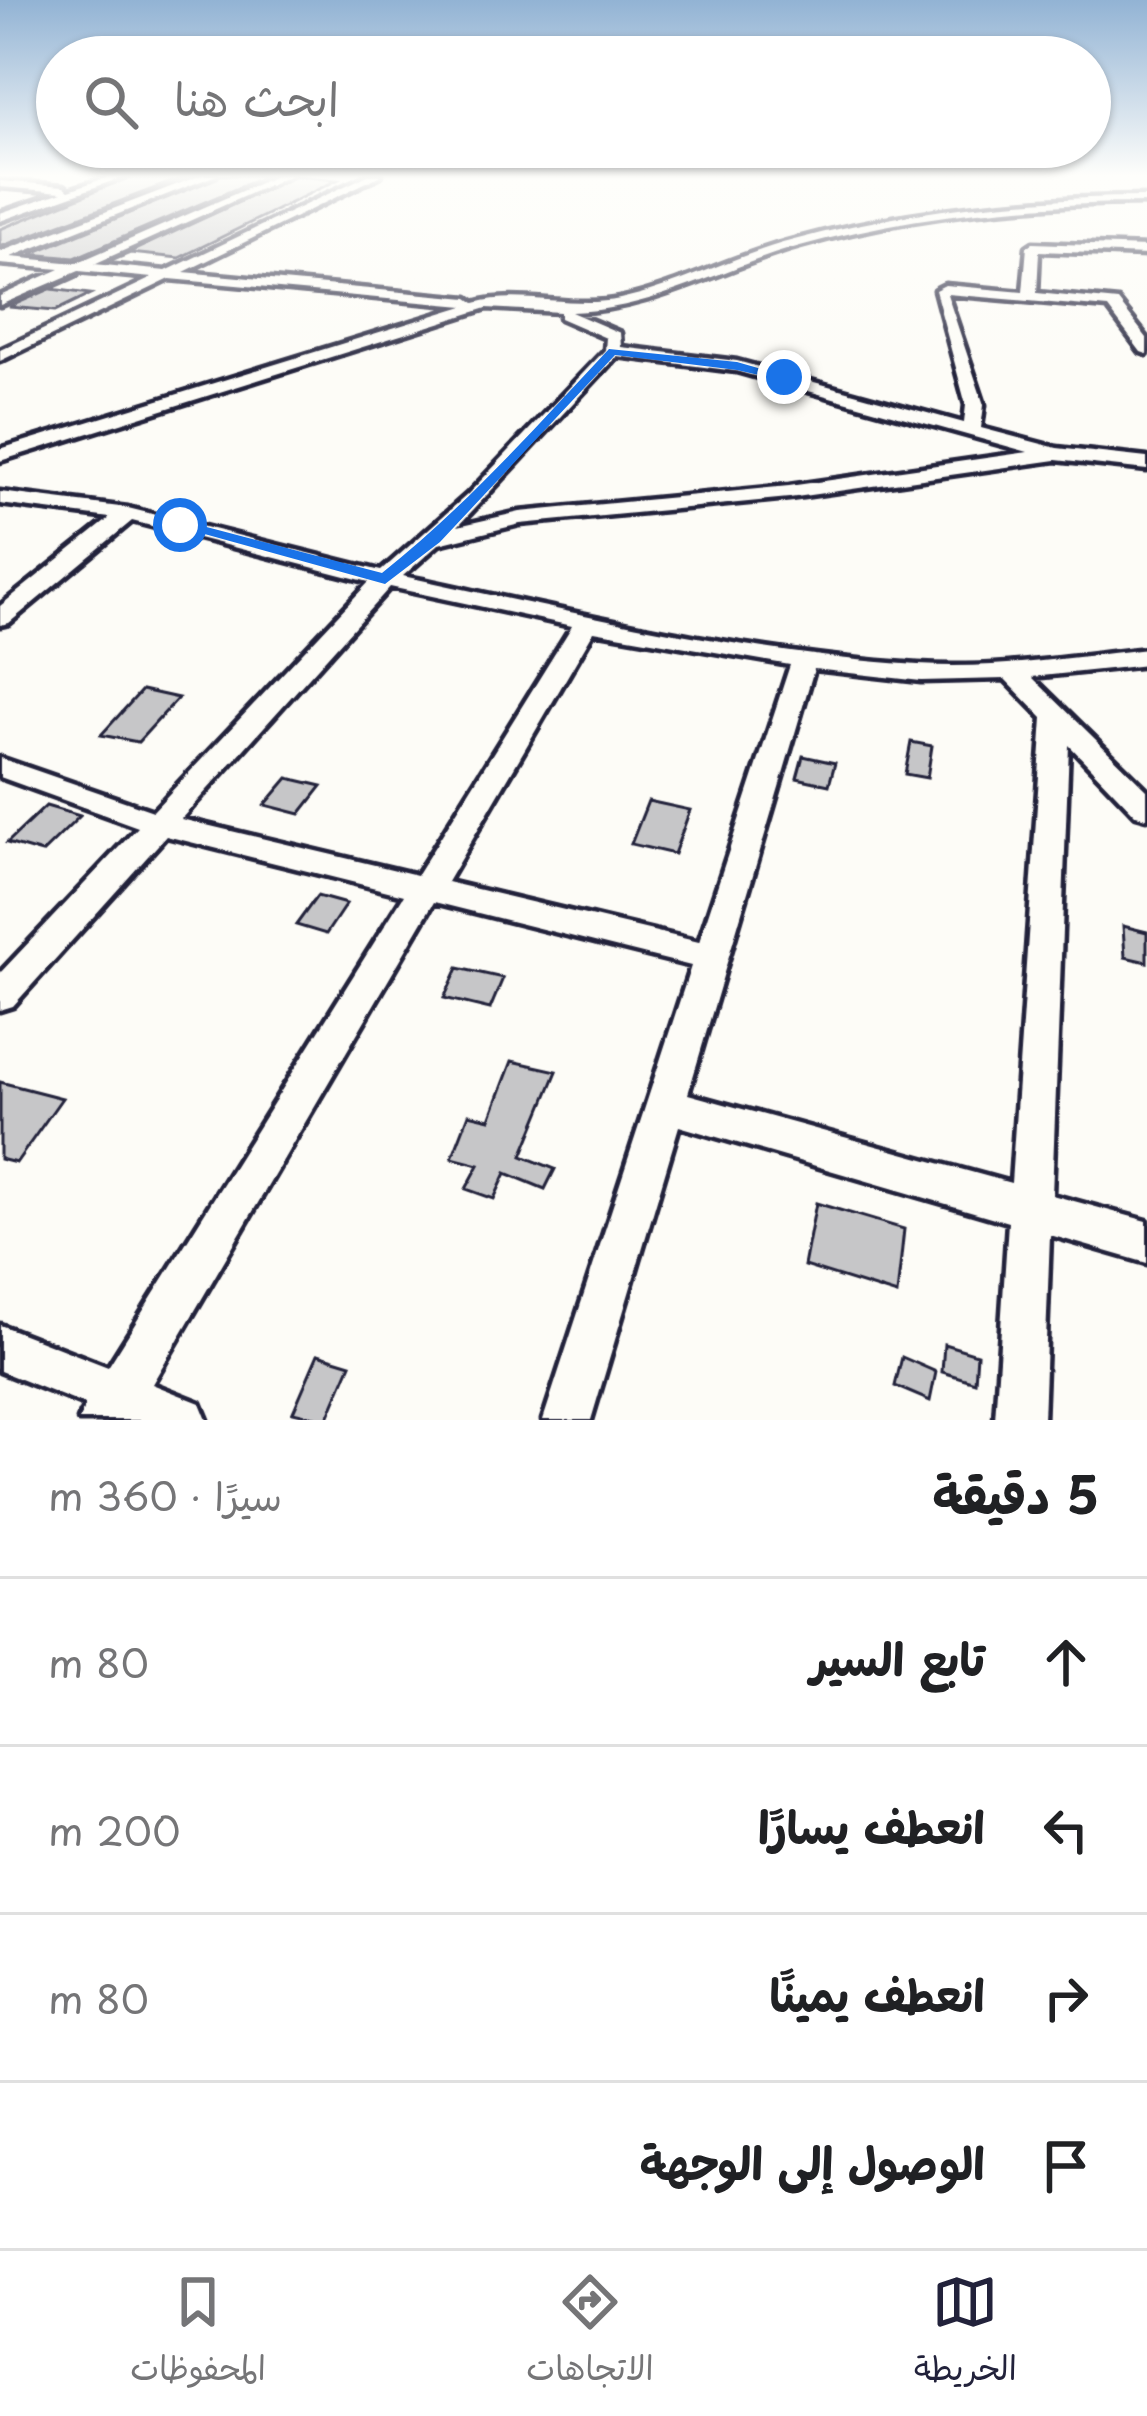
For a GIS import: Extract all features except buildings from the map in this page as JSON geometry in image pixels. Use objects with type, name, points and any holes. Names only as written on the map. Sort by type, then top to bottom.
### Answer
[{"type":"street","points":[[0,259],[45,241]]},
{"type":"street","points":[[0,301],[139,241]]},
{"type":"street","points":[[0,356],[241,241]]},
{"type":"street","points":[[0,259],[538,306],[621,303],[802,241]]},
{"type":"street","points":[[1030,296],[1033,247],[1147,250]]},
{"type":"street","points":[[972,430],[976,405],[940,293],[956,288],[1109,303],[1124,312],[1147,349]]},
{"type":"street","points":[[0,455],[486,304]]},
{"type":"street","points":[[0,996],[385,579],[434,539],[613,351],[614,337],[600,327],[538,306]]},
{"type":"street","points":[[1124,312],[1147,313]]},
{"type":"street","points":[[613,351],[737,366],[1056,454],[1147,464]]},
{"type":"street","points":[[434,539],[520,518],[789,492],[1056,454]]},
{"type":"street","points":[[0,498],[128,514],[385,579],[587,622],[804,660],[921,673],[1012,671],[1147,657]]},
{"type":"street","points":[[0,618],[128,514]]},
{"type":"street","points":[[111,1407],[587,622]]},
{"type":"street","points":[[567,1420],[804,660]]},
{"type":"street","points":[[1012,671],[1147,808]]},
{"type":"street","points":[[1019,1420],[1057,712]]},
{"type":"street","points":[[0,767],[160,824],[712,958]]},
{"type":"street","points":[[666,1105],[1147,1242]]},
{"type":"street","points":[[0,1348],[111,1407],[183,1420]]},
{"type":"route","points":[[180,525],[385,579],[434,539],[507,467],[613,351],[737,366],[784,377]]}]
